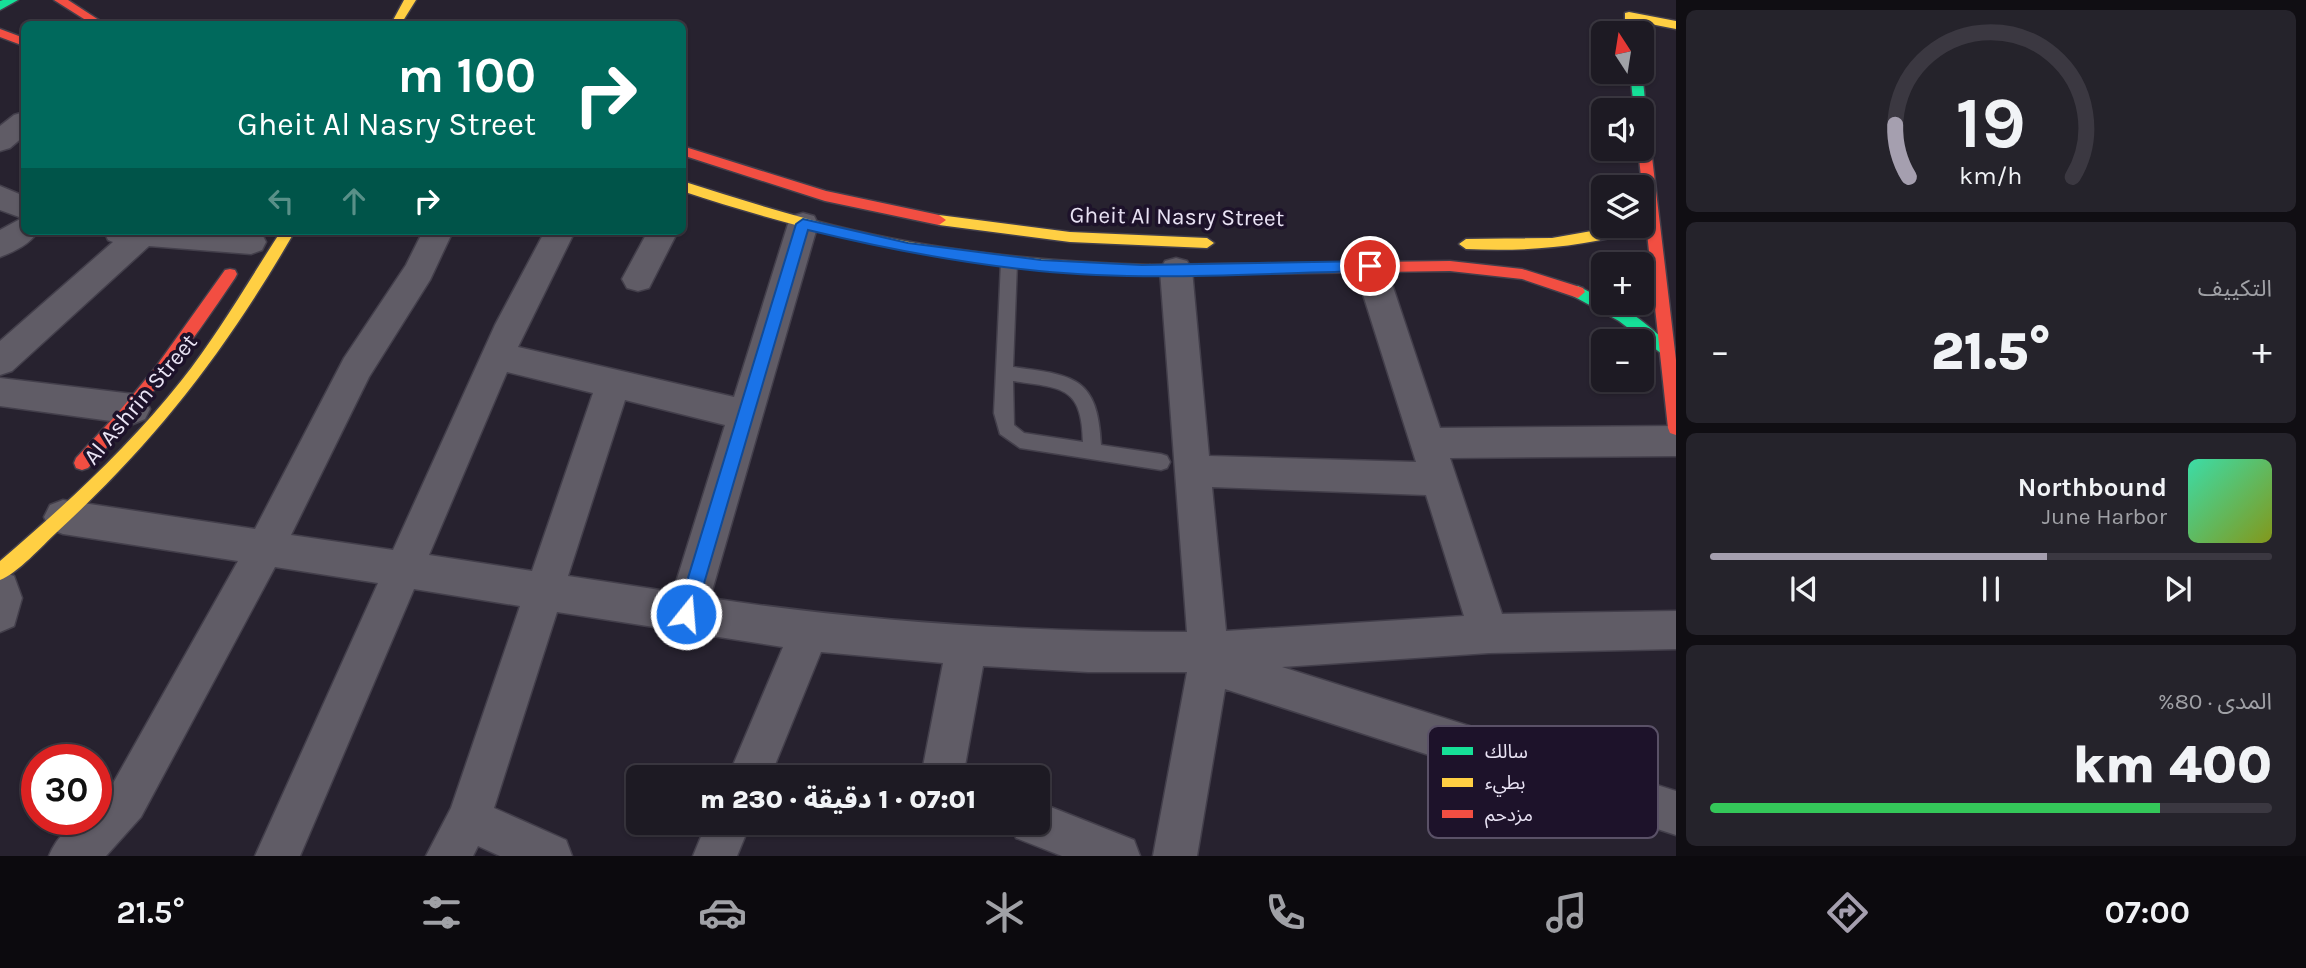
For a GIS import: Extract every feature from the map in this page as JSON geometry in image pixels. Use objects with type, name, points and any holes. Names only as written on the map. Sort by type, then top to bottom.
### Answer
[{"type":"main road","points":[[0,6],[12,0]]},
{"type":"main road","points":[[60,0],[94,21]]},
{"type":"main road","points":[[398,21],[410,0]]},
{"type":"main road","points":[[1628,8],[1676,25]]},
{"type":"main road","points":[[0,33],[21,42]]},
{"type":"main road","name":"Gheit Al Nasry Street","points":[[686,151],[798,188],[892,211],[985,228],[1081,239],[1146,243],[1226,243]]},
{"type":"main road","points":[[788,220],[784,214],[798,205],[798,188]]},
{"type":"main road","points":[[686,190],[875,242],[1009,263],[1075,268],[1176,270],[1370,266],[1461,268],[1542,279],[1599,301],[1634,323],[1667,349]]},
{"type":"main road","points":[[875,242],[868,234],[868,224],[880,213],[892,211]]},
{"type":"main road","name":"Al Ashrin Street","points":[[0,572],[110,473],[187,386],[285,235]]},
{"type":"main road","name":"Al Ashrin Street","points":[[71,475],[133,409],[176,355],[254,236]]},
{"type":"main road","points":[[1448,244],[1536,247],[1598,238]]},
{"type":"main road","points":[[1650,238],[1676,428]]},
{"type":"main road","points":[[1536,247],[1548,264],[1548,272],[1542,279]]},
{"type":"street","points":[[0,141],[21,124]]},
{"type":"street","points":[[0,197],[21,207]]},
{"type":"street","points":[[686,614],[746,415],[788,220]]},
{"type":"street","points":[[0,245],[21,231]]},
{"type":"street","points":[[0,361],[124,235]]},
{"type":"street","points":[[211,235],[254,236]]},
{"type":"street","points":[[71,856],[96,836],[126,802],[265,549],[356,368],[419,271],[436,235]]},
{"type":"street","points":[[277,856],[497,356],[558,235]]},
{"type":"street","points":[[638,279],[661,235]]},
{"type":"street","points":[[1370,266],[1489,634]]},
{"type":"street","points":[[1175,856],[1209,658],[1177,466],[1176,270]]},
{"type":"street","points":[[497,356],[746,415]]},
{"type":"street","points":[[550,856],[459,837],[545,592],[613,384]]},
{"type":"street","points":[[6,400],[133,409]]},
{"type":"street","points":[[1426,443],[1676,441]]},
{"type":"street","points":[[1177,466],[1438,479]]},
{"type":"street","points":[[63,517],[809,632],[967,645],[1209,658],[1489,634],[1676,630]]},
{"type":"street","points":[[0,589],[0,613]]},
{"type":"street","points":[[753,765],[809,632]]},
{"type":"street","points":[[944,765],[967,645]]},
{"type":"street","points":[[1209,658],[1428,731]]},
{"type":"street","points":[[1658,807],[1676,813]]},
{"type":"street","points":[[1050,829],[1118,856]]},
{"type":"street","points":[[715,856],[724,835]]},
{"type":"lane","points":[[1009,263],[1003,413],[1006,429],[1020,440],[1177,466]]},
{"type":"lane","points":[[1004,373],[1063,383],[1082,393],[1090,410],[1092,451]]},
{"type":"traffic: fast","points":[[0,6],[12,0]]},
{"type":"traffic: fast","points":[[1637,84],[1639,98]]},
{"type":"traffic: fast","points":[[1578,292],[1624,317],[1667,350]]},
{"type":"traffic: slow","points":[[398,21],[410,0]]},
{"type":"traffic: slow","points":[[1629,16],[1676,25]]},
{"type":"traffic: slow","points":[[686,187],[796,221],[912,248],[1030,264],[1150,270]]},
{"type":"traffic: slow","points":[[939,220],[1070,237],[1207,243]]},
{"type":"traffic: slow","points":[[0,572],[97,484],[143,437],[213,349],[285,235]]},
{"type":"traffic: slow","points":[[1466,244],[1552,243],[1591,238]]},
{"type":"traffic: jam","points":[[60,0],[94,21]]},
{"type":"traffic: jam","points":[[0,33],[21,41]]},
{"type":"traffic: jam","points":[[686,151],[825,196],[939,220]]},
{"type":"traffic: jam","points":[[1646,161],[1676,428]]},
{"type":"traffic: jam","points":[[1150,270],[1450,266],[1522,274],[1578,292]]},
{"type":"traffic: jam","points":[[82,463],[123,419],[160,372],[230,274]]},
{"type":"route","points":[[686,614],[803,224],[851,237],[974,259],[1075,268],[1142,270],[1370,266]]}]
